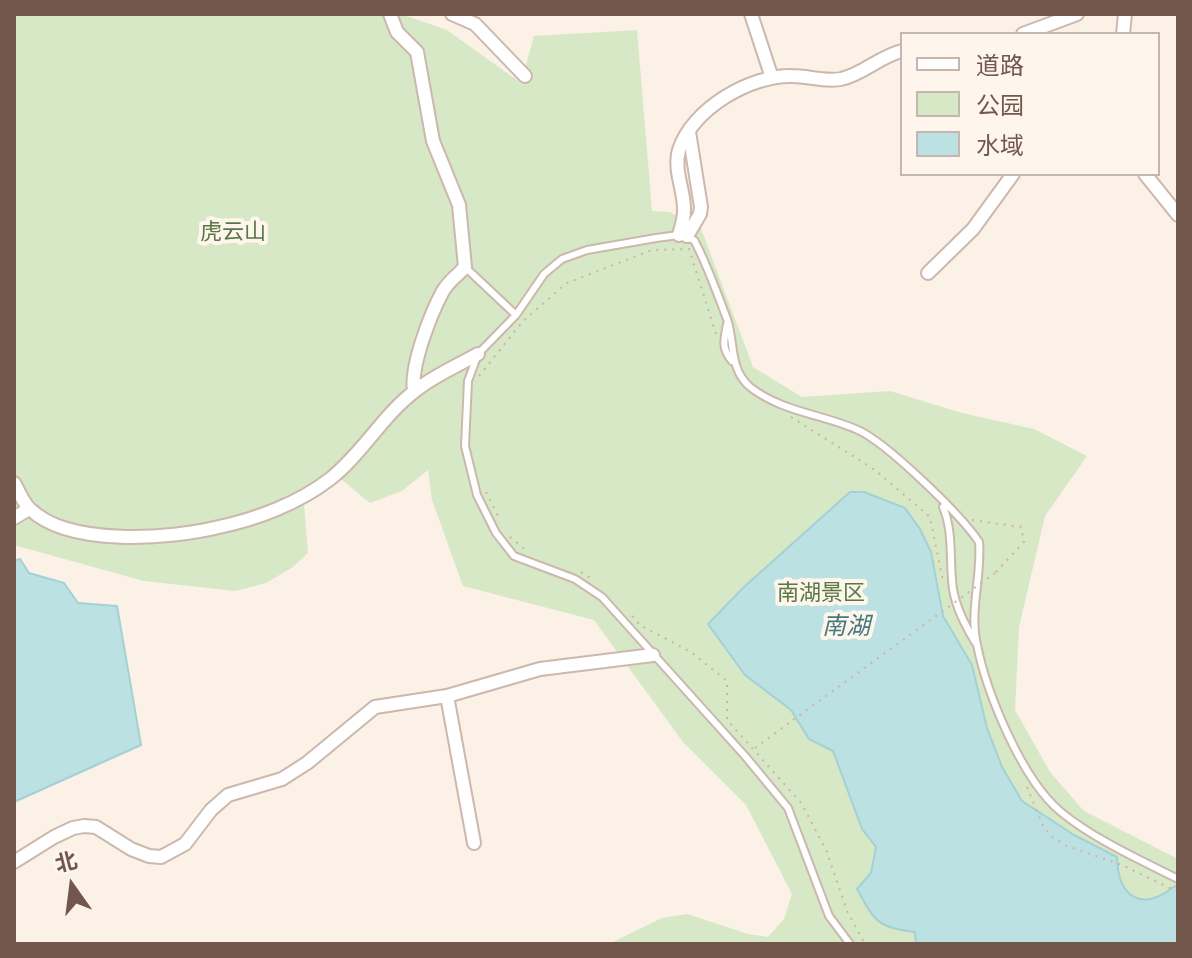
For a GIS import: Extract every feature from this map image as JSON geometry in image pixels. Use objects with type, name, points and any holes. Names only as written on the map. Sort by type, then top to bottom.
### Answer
[{"type":"street","points":[[390,14],[397,32],[417,52],[433,141],[459,205],[465,267],[444,289],[427,330],[413,381],[414,391]]},
{"type":"street","points":[[452,14],[475,24],[525,76]]},
{"type":"street","points":[[751,14],[772,78]]},
{"type":"street","points":[[1048,30],[1077,14]]},
{"type":"street","points":[[683,236],[684,210],[677,173],[679,152],[688,131],[727,97],[750,84],[772,78],[839,79],[863,72],[900,52]]},
{"type":"street","points":[[928,273],[973,229],[1012,176]]},
{"type":"street","points":[[1147,176],[1178,215]]},
{"type":"street","points":[[14,483],[29,509],[61,528],[91,534],[155,536],[217,528],[257,516],[303,496],[332,478],[414,391],[478,354]]},
{"type":"street","points":[[14,518],[29,509]]},
{"type":"street","points":[[14,862],[54,837],[84,826],[96,827],[131,849],[161,857],[185,844],[211,810],[228,795],[282,779],[325,749],[375,707],[447,696],[540,669],[653,655]]},
{"type":"street","points":[[447,696],[474,843]]},
{"type":"lane","points":[[848,943],[829,916],[788,808],[745,756],[602,597],[575,579],[514,556],[496,533],[477,495],[465,446],[468,381],[478,354],[516,315],[544,274],[562,259],[587,250],[683,236],[698,247],[733,338],[733,363],[750,386],[785,407],[860,431],[896,456],[979,542],[974,604],[977,645]]},
{"type":"lane","points":[[465,267],[516,315]]},
{"type":"lane","points":[[940,500],[947,519],[957,609],[977,645],[994,700],[1021,761],[1039,788],[1061,812],[1127,853],[1178,879]]},
{"type":"path","points":[[478,377],[523,321],[567,283],[652,250],[689,249],[716,335]]},
{"type":"path","points":[[791,418],[875,470],[930,517],[946,591]]},
{"type":"path","points":[[487,493],[500,521]]},
{"type":"path","points":[[745,756],[995,573],[1024,542],[1021,527],[959,519]]},
{"type":"path","points":[[507,534],[535,557]]},
{"type":"path","points":[[573,570],[586,574],[597,584]]},
{"type":"path","points":[[949,603],[952,615]]},
{"type":"path","points":[[630,614],[640,625],[691,652],[727,681],[727,720],[802,804],[827,852],[847,911],[865,944]]},
{"type":"path","points":[[1026,785],[1043,826],[1052,837],[1178,892]]},
{"type":"green space","points":[[14,14],[401,14],[447,30],[521,83],[534,36],[637,30],[652,211],[669,212],[700,226],[753,367],[802,397],[890,391],[962,413],[1034,429],[1087,456],[1045,516],[1019,627],[1015,710],[1050,772],[1084,811],[1178,859],[1178,944],[609,944],[662,918],[687,914],[748,934],[768,937],[784,919],[792,894],[746,805],[683,742],[594,620],[463,586],[432,500],[428,470],[402,491],[370,503],[341,479],[304,504],[308,553],[293,567],[266,583],[235,591],[144,581],[14,545]]},
{"type":"water","name":"南湖","points":[[850,492],[864,492],[905,508],[920,529],[931,552],[943,616],[972,665],[987,728],[1002,767],[1022,801],[1074,835],[1117,857],[1122,882],[1134,897],[1152,898],[1175,886],[1178,888],[1178,944],[916,944],[915,932],[892,928],[873,916],[857,889],[871,873],[876,847],[862,829],[833,751],[809,739],[791,710],[745,675],[708,624],[744,587]]},
{"type":"water","points":[[20,559],[29,573],[64,583],[78,603],[117,606],[141,745],[14,802],[14,561]]},
{"type":"park label","name":"虎云山","points":[[233,234]]},
{"type":"park label","name":"南湖景区","points":[[821,595]]}]
